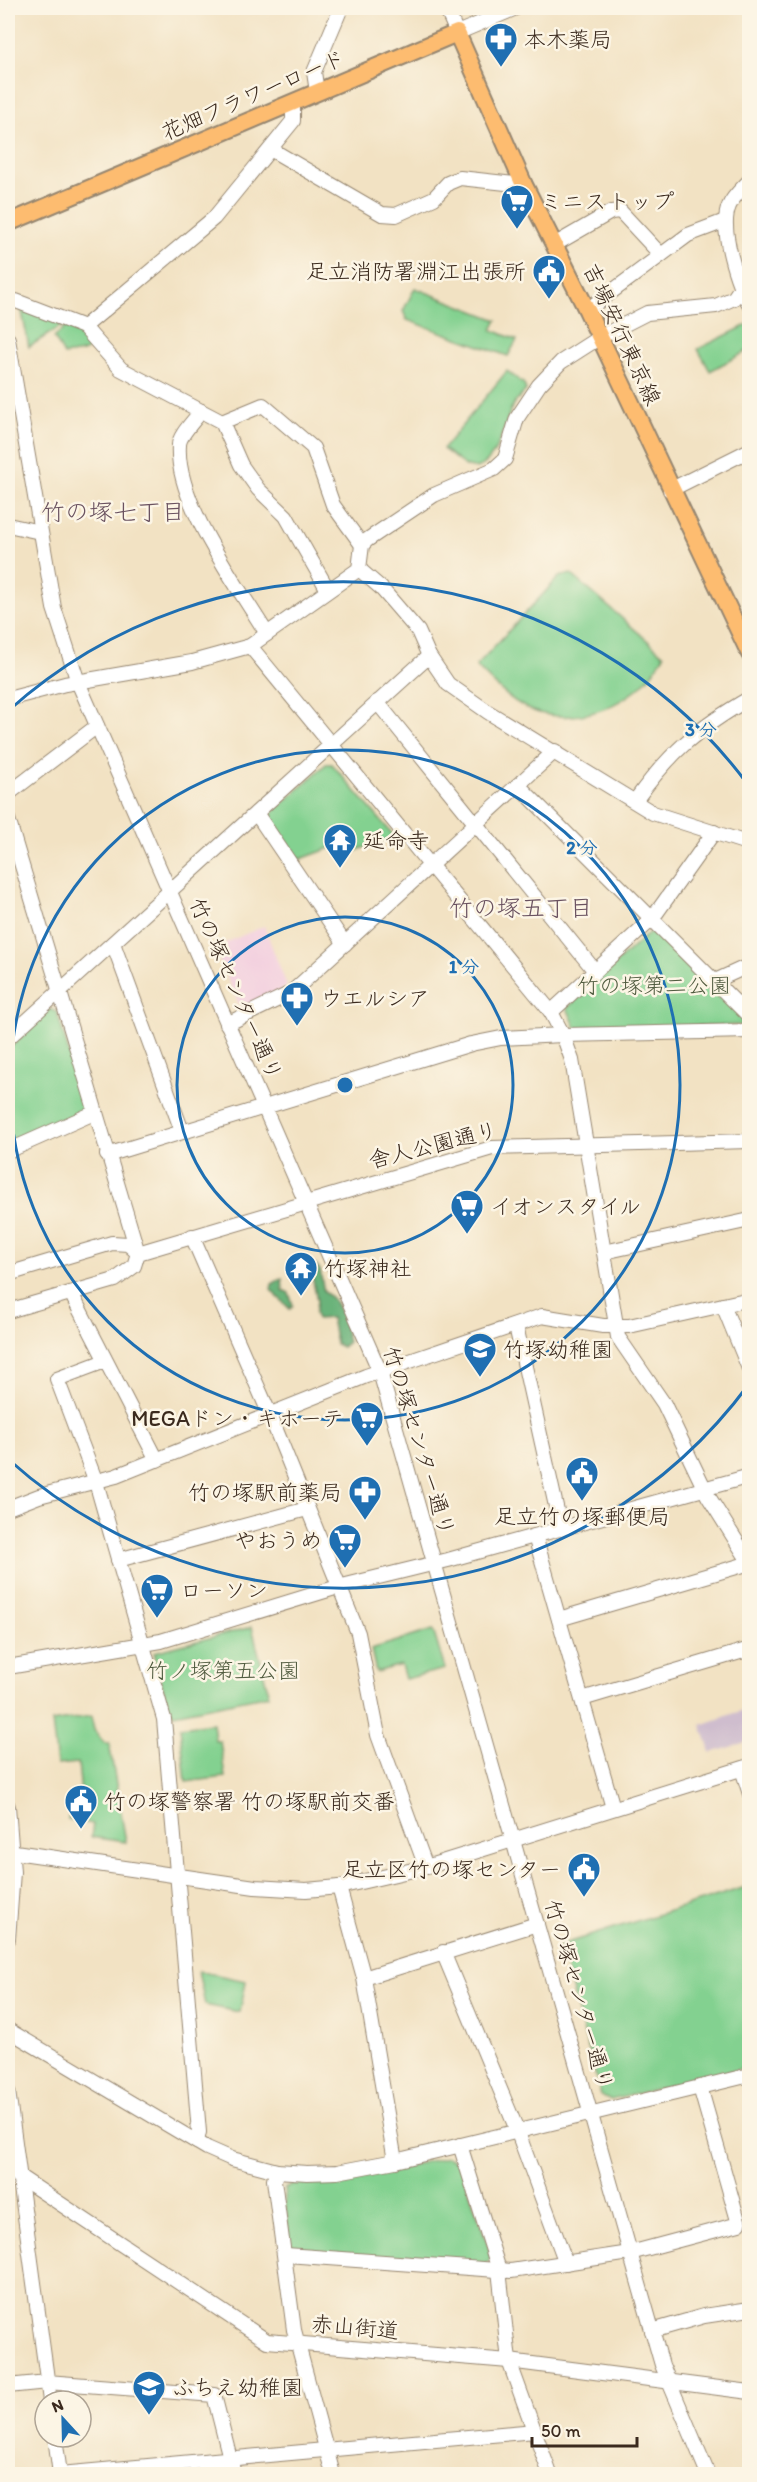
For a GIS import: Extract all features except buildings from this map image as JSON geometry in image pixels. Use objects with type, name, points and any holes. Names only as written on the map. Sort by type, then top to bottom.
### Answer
[{"type":"main road","name":"花畑フラワーロード","points":[[8,223],[457,33]]},
{"type":"main road","name":"吉場安行東京線","points":[[457,33],[524,185],[587,310],[670,490],[750,654]]},
{"type":"street","points":[[317,92],[314,72],[341,8]]},
{"type":"street","points":[[446,8],[457,33]]},
{"type":"street","name":"花畑フラワーロード","points":[[457,33],[516,8]]},
{"type":"street","points":[[84,327],[214,218],[272,150],[293,121],[293,103]]},
{"type":"street","points":[[272,150],[382,214],[396,215],[435,198],[448,183],[460,178],[524,185]]},
{"type":"street","points":[[750,180],[729,204],[725,221],[740,289],[750,305]]},
{"type":"street","points":[[554,245],[611,212],[620,211],[662,255]]},
{"type":"street","points":[[587,310],[688,236],[725,221]]},
{"type":"street","points":[[362,545],[434,495],[494,469],[505,459],[517,418],[538,385],[561,362],[600,337],[647,313],[716,306],[734,298],[740,289]]},
{"type":"street","points":[[8,303],[16,301],[84,327],[122,369],[222,422],[241,465],[258,489],[286,516],[328,590]]},
{"type":"street","name":"竹の塚センター通り","points":[[8,339],[54,608],[78,682],[380,1372],[652,2331],[668,2381],[708,2475]]},
{"type":"street","points":[[8,699],[78,682],[192,662],[250,646],[359,569],[362,545],[333,505],[314,448],[263,405],[222,422]]},
{"type":"street","points":[[201,411],[178,443],[181,472],[193,511],[267,634]]},
{"type":"street","points":[[670,490],[750,450]]},
{"type":"street","points":[[8,525],[40,532]]},
{"type":"street","points":[[359,569],[381,588],[418,631],[429,656],[448,684],[488,712],[653,813],[750,844]]},
{"type":"street","points":[[250,646],[550,1012],[563,1035],[572,1060],[618,1337],[678,1428],[704,1489],[750,1563],[559,1619]]},
{"type":"street","points":[[8,1038],[429,656]]},
{"type":"street","points":[[635,801],[659,767],[707,723],[750,698]]},
{"type":"street","points":[[377,702],[474,825],[596,971]]},
{"type":"street","points":[[8,794],[97,726]]},
{"type":"street","points":[[227,1024],[282,999],[555,751]]},
{"type":"street","points":[[518,785],[750,1017]]},
{"type":"street","points":[[256,813],[345,944]]},
{"type":"street","points":[[8,819],[94,1113],[138,1253],[134,1266],[115,1280],[8,1311]]},
{"type":"street","points":[[550,1012],[652,919],[714,832]]},
{"type":"street","points":[[113,943],[182,1131]]},
{"type":"street","points":[[715,981],[750,965]]},
{"type":"street","points":[[107,1155],[471,1044],[501,1038],[750,1031]]},
{"type":"street","points":[[8,1151],[94,1113]]},
{"type":"street","name":"舎人公園通り","points":[[138,1253],[492,1148],[750,1141]]},
{"type":"street","points":[[604,1252],[750,1220]]},
{"type":"street","points":[[192,1236],[270,1415],[358,1633],[378,1735],[426,1867]]},
{"type":"street","points":[[8,1274],[112,1243],[128,1244],[138,1253]]},
{"type":"street","points":[[71,1293],[157,1460]]},
{"type":"street","points":[[8,1508],[39,1496],[96,1482],[380,1372],[542,1316],[629,1326],[750,1299]]},
{"type":"street","points":[[723,1305],[750,1371]]},
{"type":"street","points":[[516,1326],[561,1529]]},
{"type":"street","points":[[105,1361],[57,1379],[96,1482],[164,1719],[199,2132],[197,2142]]},
{"type":"street","points":[[8,1667],[143,1645],[256,1614],[338,1587],[561,1529],[750,1476]]},
{"type":"street","points":[[118,1560],[307,1509]]},
{"type":"street","points":[[535,1536],[613,1808]]},
{"type":"street","points":[[582,1699],[750,1649]]},
{"type":"street","points":[[10,1851],[177,1877],[277,1889],[339,1887],[426,1867],[746,1768],[750,1794]]},
{"type":"street","points":[[8,1806],[13,1872],[8,1939]]},
{"type":"street","points":[[339,1887],[364,1978],[395,2161]]},
{"type":"street","points":[[364,1978],[537,1924]]},
{"type":"street","points":[[443,1952],[517,2130],[566,2263]]},
{"type":"street","points":[[8,2030],[197,2142],[232,2159],[277,2171],[337,2172],[395,2161],[750,2075]]},
{"type":"street","points":[[286,2255],[499,2270],[630,2253],[739,2224],[700,2087]]},
{"type":"street","points":[[8,2091],[13,2178],[48,2389]]},
{"type":"street","points":[[460,2145],[499,2270],[509,2361],[550,2475]]},
{"type":"street","points":[[277,2171],[274,2180],[297,2344],[333,2475]]},
{"type":"street","name":"赤山街道","points":[[13,2178],[267,2341],[509,2361],[750,2392]]},
{"type":"street","points":[[652,2331],[704,2316],[750,2309]]},
{"type":"street","points":[[8,2386],[47,2382],[214,2395],[234,2475]]},
{"type":"street","points":[[57,2449],[60,2474],[135,2471],[230,2458],[535,2431]]},
{"type":"shaded area","points":[[264,926],[287,986],[266,1000],[241,1009],[214,948]]},
{"type":"shaded area","points":[[749,1708],[749,1741],[711,1753],[701,1725]]},
{"type":"green space","points":[[415,288],[497,320],[492,330],[517,340],[508,356],[407,320],[403,311]]},
{"type":"green space","points":[[21,307],[63,325],[29,347]]},
{"type":"green space","points":[[749,324],[749,350],[710,371],[698,349]]},
{"type":"green space","points":[[67,326],[82,333],[93,345],[83,352],[64,355],[54,337]]},
{"type":"green space","points":[[507,371],[524,384],[526,390],[512,406],[491,458],[484,465],[475,468],[466,466],[443,449]]},
{"type":"green space","points":[[571,574],[664,655],[642,684],[628,696],[612,705],[576,716],[539,713],[505,694],[476,666],[559,577]]},
{"type":"green space","points":[[326,764],[332,764],[395,837],[343,855],[339,845],[298,860],[271,821],[270,815]]},
{"type":"green space","name":"竹の塚第二公園","points":[[658,931],[745,1017],[742,1025],[580,1030],[575,1026],[567,1008],[650,932]]},
{"type":"green space","points":[[49,1009],[57,1012],[84,1105],[81,1113],[8,1145],[8,1050]]},
{"type":"green space","points":[[310,1265],[315,1265],[320,1270],[324,1292],[335,1301],[341,1314],[348,1342],[342,1347],[336,1344],[331,1318],[317,1319],[315,1314],[317,1301]]},
{"type":"green space","points":[[282,1278],[283,1290],[289,1293],[293,1305],[290,1309],[271,1290],[272,1284]]},
{"type":"green space","name":"竹ノ塚第五公園","points":[[252,1627],[269,1695],[174,1714],[168,1708],[154,1652]]},
{"type":"green space","points":[[433,1630],[445,1669],[405,1679],[401,1665],[376,1672],[371,1649]]},
{"type":"green space","points":[[91,1716],[94,1730],[104,1743],[109,1743],[126,1842],[91,1837],[93,1824],[68,1819],[69,1816],[83,1814],[78,1763],[57,1765],[52,1722]]},
{"type":"green space","points":[[213,1723],[215,1741],[220,1741],[225,1777],[186,1782],[180,1727]]},
{"type":"green space","points":[[749,1886],[749,2067],[611,2100],[601,2095],[560,1945]]},
{"type":"green space","points":[[198,1971],[246,1981],[240,2012],[205,2005]]},
{"type":"green space","points":[[447,2157],[460,2164],[492,2257],[485,2265],[295,2252],[290,2248],[284,2189],[306,2179],[366,2175]]},
{"type":"place","name":"本木薬局","points":[[501,68]]},
{"type":"place","name":"ミニストップ","points":[[517,230]]},
{"type":"place","name":"足立消防署淵江出張所","points":[[549,300]]},
{"type":"place","name":"延命寺","points":[[340,869]]},
{"type":"place","name":"ウエルシア","points":[[297,1027]]},
{"type":"place","name":"イオンスタイル","points":[[467,1235]]},
{"type":"place","name":"竹塚神社","points":[[301,1297]]},
{"type":"place","name":"竹塚幼稚園","points":[[480,1378]]},
{"type":"place","name":"MEGAドン・キホーテ","points":[[367,1447]]},
{"type":"place","name":"足立竹の塚郵便局","points":[[582,1502]]},
{"type":"place","name":"竹の塚駅前薬局","points":[[365,1521]]},
{"type":"place","name":"やおうめ","points":[[345,1569]]},
{"type":"place","name":"ローソン","points":[[157,1619]]},
{"type":"place","name":"竹の塚警察署 竹の塚駅前交番","points":[[81,1830]]},
{"type":"place","name":"足立区竹の塚センター","points":[[584,1898]]},
{"type":"place","name":"ふちえ幼稚園","points":[[149,2416]]},
{"type":"district","name":"竹の塚七丁目","points":[[113,511]]},
{"type":"district","name":"竹の塚五丁目","points":[[521,907]]}]
